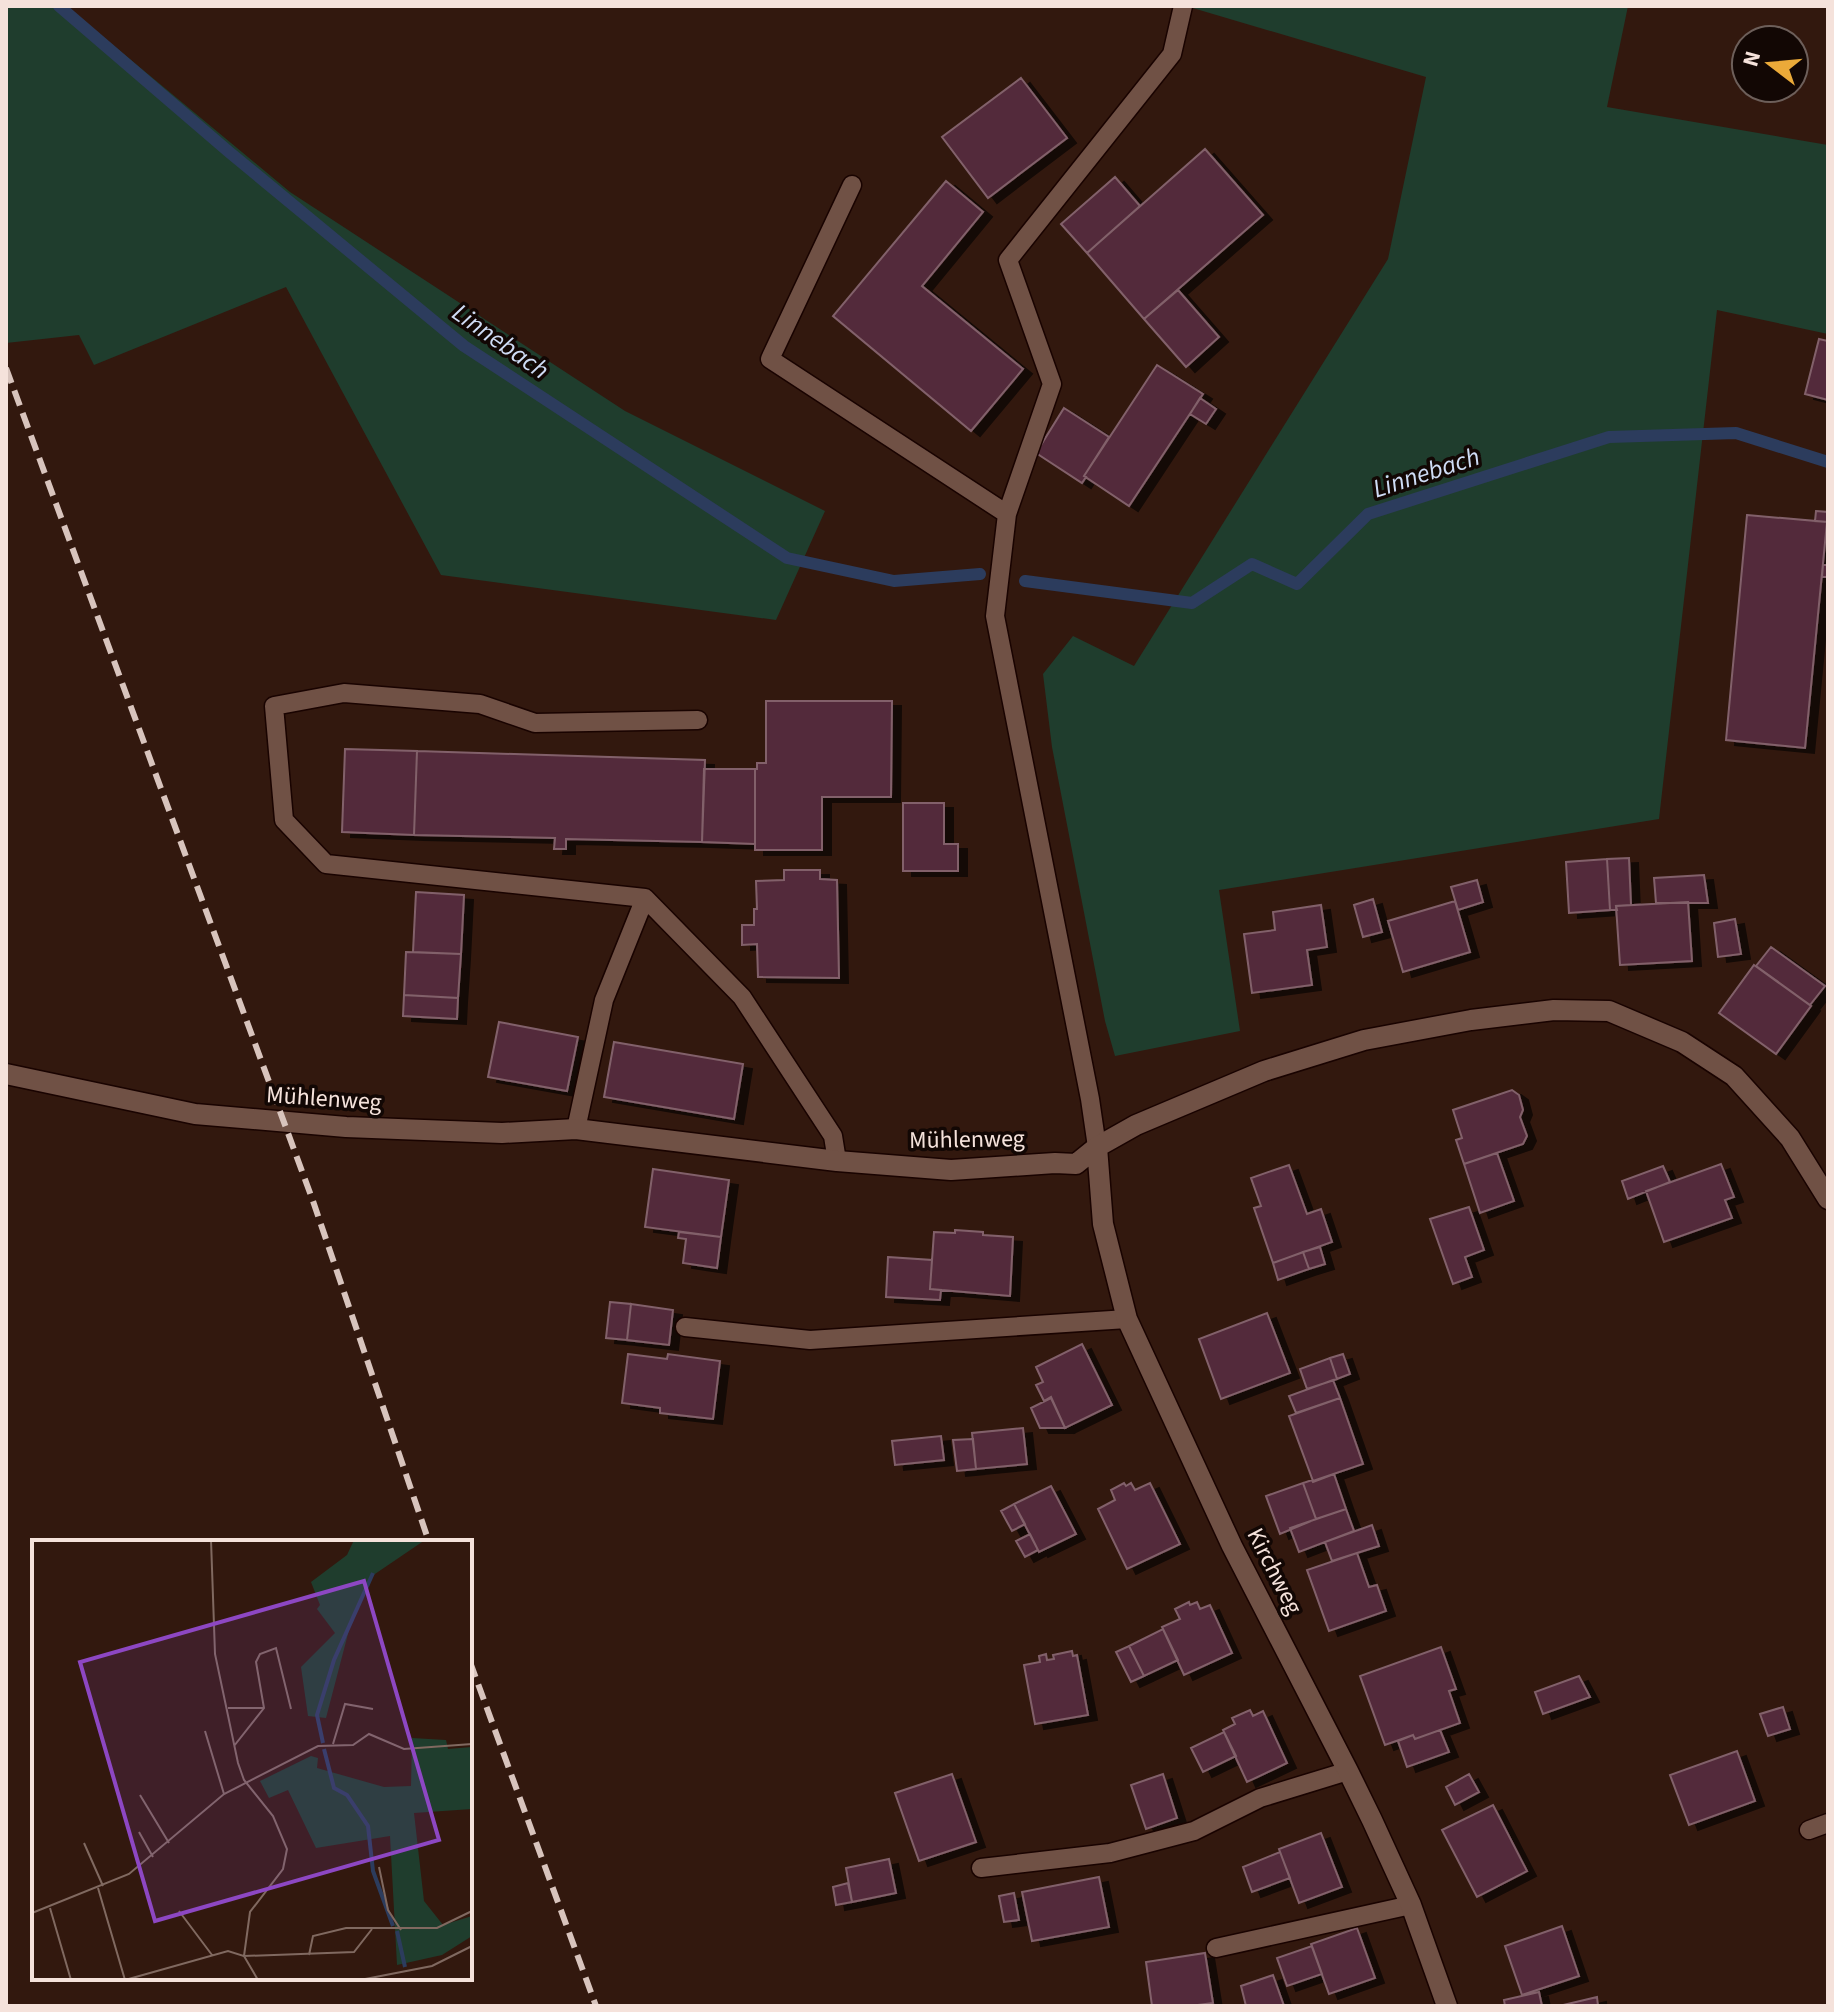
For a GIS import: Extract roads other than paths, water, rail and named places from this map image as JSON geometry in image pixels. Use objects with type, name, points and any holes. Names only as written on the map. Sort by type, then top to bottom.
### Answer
[{"type":"street","name":"Mühlenweg","points":[[6,1074],[195,1114],[346,1127],[502,1133],[576,1129],[837,1161],[951,1170],[1076,1164],[1097,1147],[1136,1125],[1264,1071],[1364,1040],[1471,1020],[1554,1010],[1609,1011],[1682,1042],[1734,1076],[1790,1138],[1828,1199]]},
{"type":"street","name":"Kirchweg","points":[[1097,1147],[1103,1224],[1127,1319],[1232,1546],[1348,1771],[1411,1905],[1447,2006]]},
{"type":"lane","points":[[1097,1147],[995,616],[1007,514],[1052,384],[1008,260],[1172,54],[1183,6]]},
{"type":"lane","points":[[852,185],[770,359],[1007,514]]},
{"type":"lane","points":[[698,720],[535,723],[480,704],[344,693],[274,706],[284,820],[326,864],[645,898],[742,997],[833,1136],[837,1161]]},
{"type":"lane","points":[[576,1129],[604,1000],[645,898]]},
{"type":"lane","points":[[685,1327],[810,1340],[1127,1319]]},
{"type":"lane","points":[[981,1868],[1110,1853],[1138,1846],[1194,1831],[1260,1798],[1348,1771]]},
{"type":"lane","points":[[1809,1830],[1828,1823]]},
{"type":"lane","points":[[1216,1948],[1411,1905]]},
{"type":"waterway","name":"Linnebach","points":[[59,6],[229,152],[464,346],[787,558],[894,581],[980,574]]},
{"type":"waterway","name":"Linnebach","points":[[1025,581],[1192,603],[1252,564],[1297,584],[1368,514],[1609,437],[1736,433],[1828,462]]},
{"type":"railway","points":[[6,368],[313,1201],[428,1540]]},
{"type":"railway","points":[[472,1667],[596,2006]]}]
